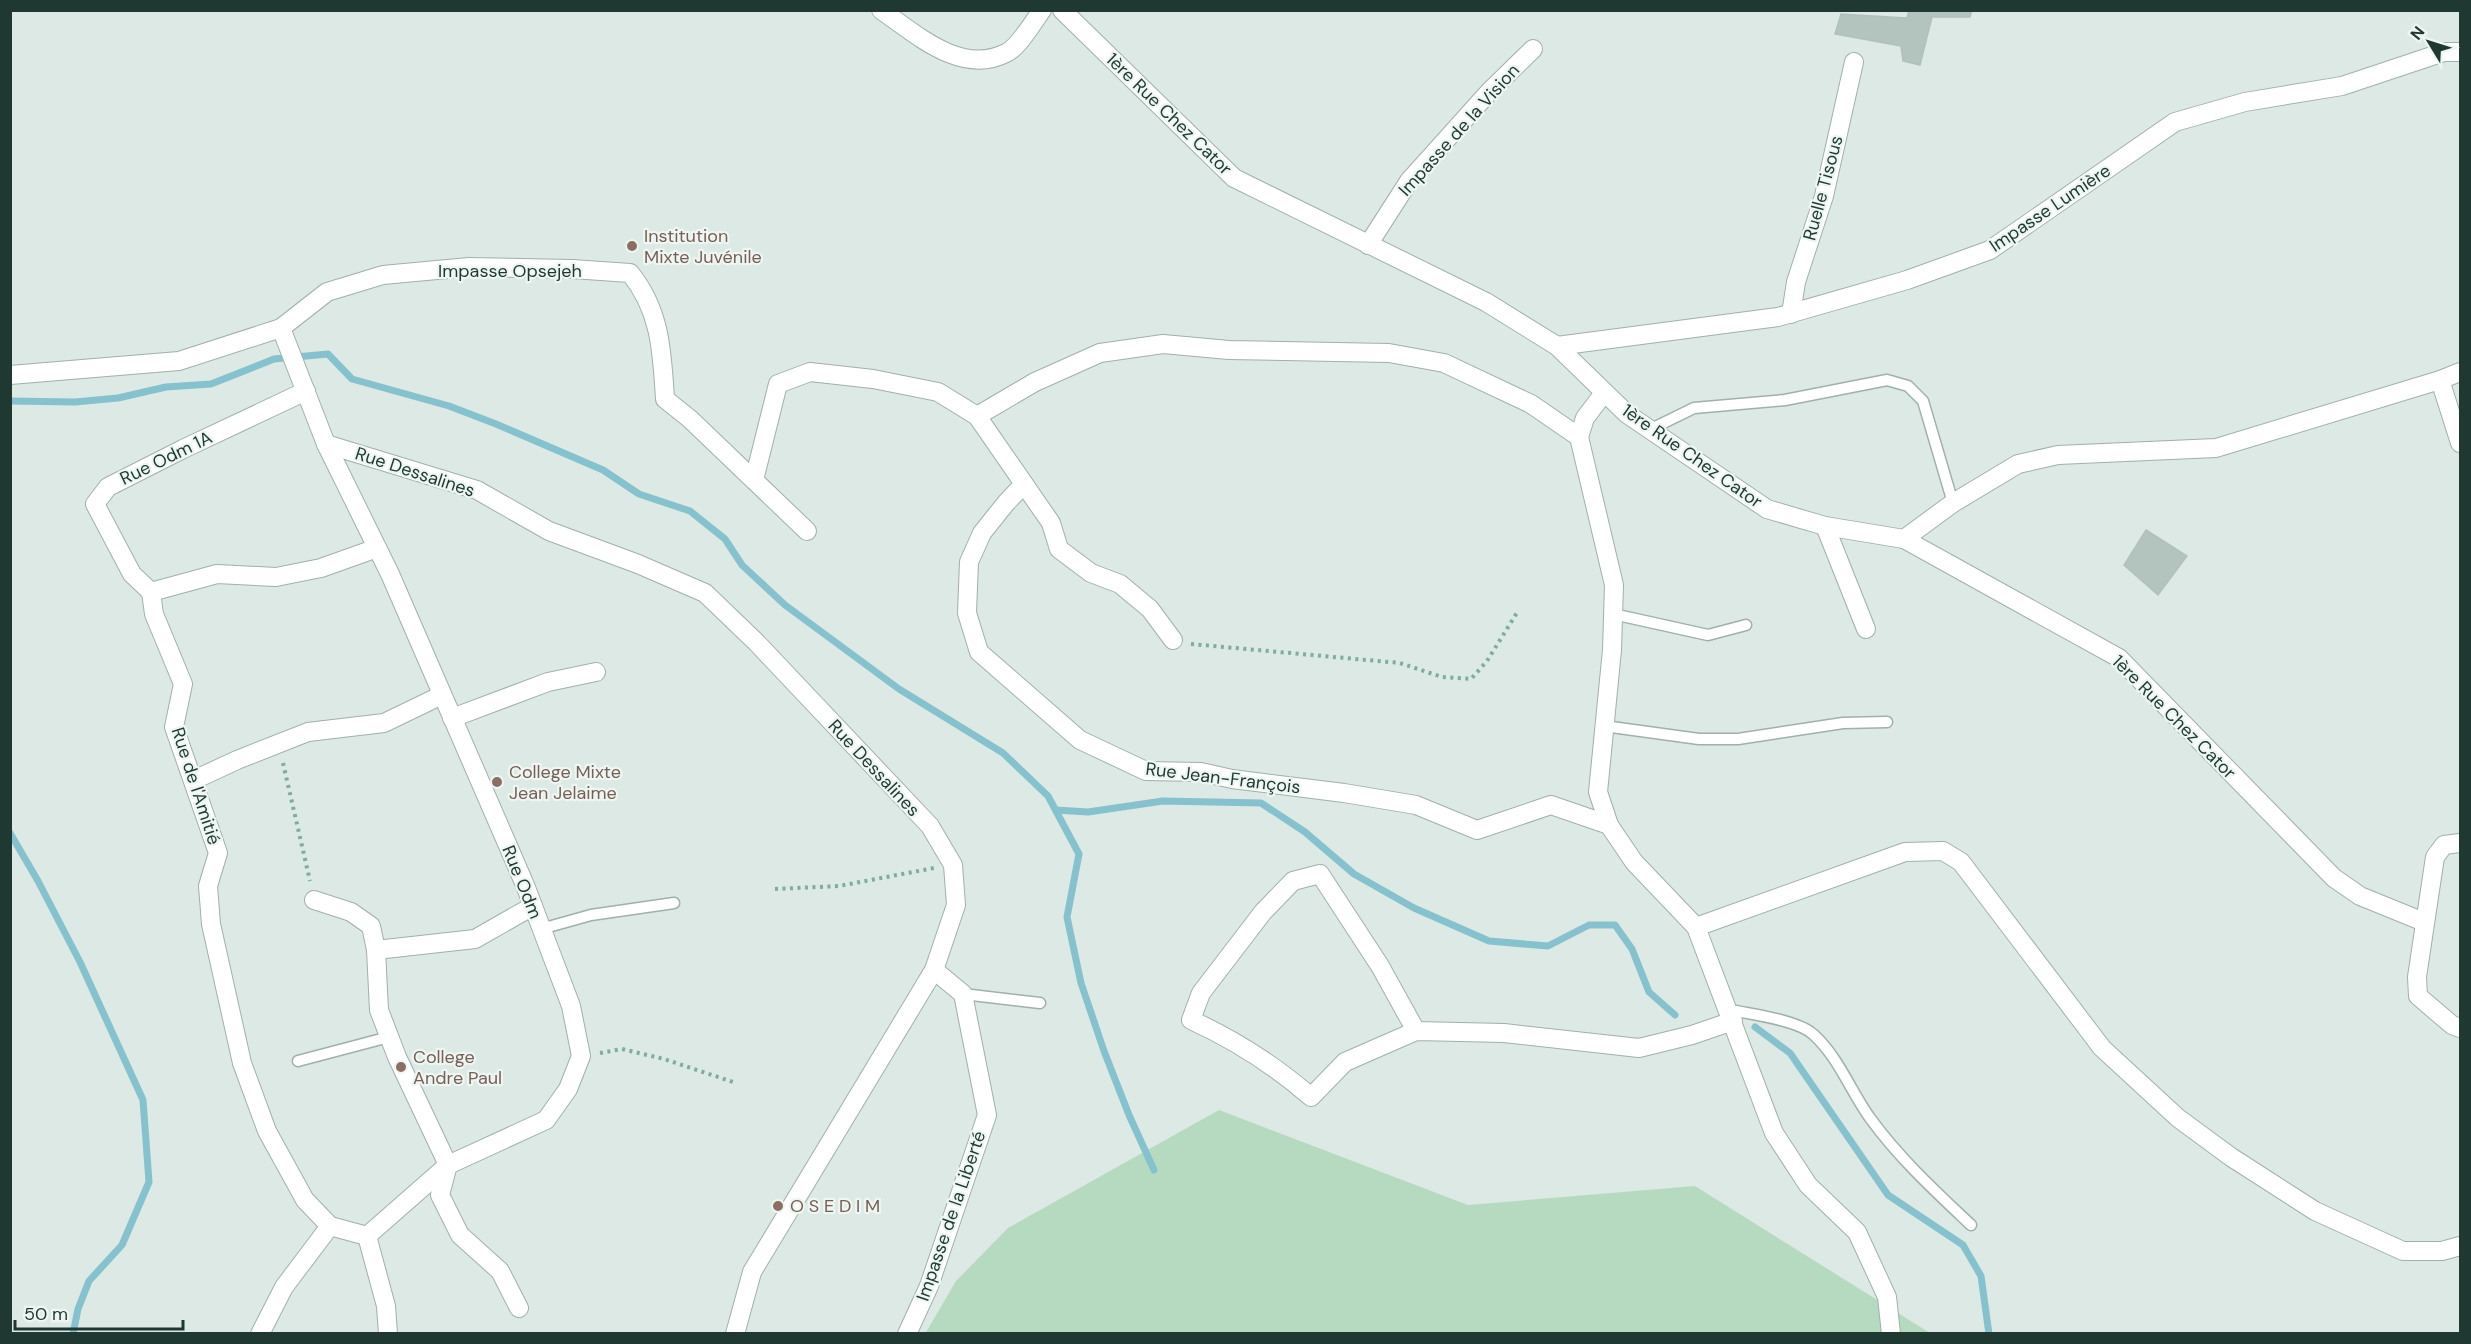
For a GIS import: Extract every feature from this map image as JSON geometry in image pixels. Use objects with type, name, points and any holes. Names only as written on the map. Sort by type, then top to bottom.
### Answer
[{"type":"street","points":[[881,10],[940,51],[965,58],[989,59],[1008,53],[1042,10]]},
{"type":"street","name":"1ère Rue Chez Cator","points":[[1062,10],[1234,178],[1486,302],[1557,346],[1627,414],[1767,509],[1825,526],[1904,539],[2119,658],[2334,878],[2360,896],[2424,922]]},
{"type":"street","name":"Impasse de la Vision","points":[[1368,244],[1409,181],[1489,92],[1533,49]]},
{"type":"street","name":"Impasse Lumière","points":[[1557,346],[1766,319],[1791,314],[1907,280],[1990,250],[2175,122],[2245,102],[2342,86],[2444,52],[2460,52]]},
{"type":"street","name":"Ruelle Tisous","points":[[1791,314],[1796,282],[1824,196],[1854,62]]},
{"type":"street","name":"Impasse Opsejeh","points":[[10,375],[179,361],[281,328],[327,292],[383,275],[469,267],[572,269],[630,273],[643,289],[662,342],[665,399],[690,418],[807,531]]},
{"type":"street","name":"Rue Odm","points":[[281,328],[326,444],[377,548],[533,906],[571,1006],[581,1056]]},
{"type":"street","points":[[977,416],[1035,382],[1100,353],[1163,344],[1229,350],[1389,353],[1444,363],[1531,404],[1579,436]]},
{"type":"street","points":[[754,480],[778,384],[810,372],[873,379],[938,392],[977,416],[1051,523],[1059,549],[1091,573],[1120,584],[1150,609],[1173,640]]},
{"type":"street","points":[[1904,539],[1953,503],[2018,464],[2058,455],[2216,448],[2460,372]]},
{"type":"street","points":[[2440,380],[2460,443]]},
{"type":"street","name":"Rue Odm 1A","points":[[151,592],[132,574],[95,504],[108,487],[306,391]]},
{"type":"street","points":[[1604,393],[1585,418],[1579,436],[1614,585],[1598,792],[1609,825],[1634,862],[1696,927],[1774,1133],[1808,1185],[1857,1233],[1887,1297],[1891,1334]]},
{"type":"street","name":"Rue Dessalines","points":[[326,444],[477,490],[549,531],[638,564],[705,593],[757,643],[930,826],[953,865],[956,905],[934,970],[752,1272],[735,1334]]},
{"type":"street","name":"Rue Jean-François","points":[[1024,484],[1006,502],[982,533],[969,562],[967,613],[979,652],[1080,740],[1146,771],[1201,772],[1416,805],[1477,830],[1551,805],[1609,825]]},
{"type":"street","points":[[1825,526],[1866,629]]},
{"type":"street","points":[[151,592],[217,574],[276,576],[321,568],[377,548]]},
{"type":"street","name":"Rue de l'Amitié","points":[[151,592],[154,614],[183,684],[174,727],[218,854],[208,886],[211,924],[242,1063],[267,1131],[305,1200],[330,1226]]},
{"type":"street","points":[[452,718],[548,682],[596,672]]},
{"type":"street","points":[[194,780],[308,732],[384,723],[442,695]]},
{"type":"street","points":[[2460,843],[2444,845],[2435,857],[2417,977],[2418,996],[2452,1025],[2460,1028]]},
{"type":"street","points":[[1696,927],[1905,852],[1943,851],[1961,862],[2102,1048],[2178,1118],[2231,1157],[2315,1211],[2403,1251],[2442,1251],[2460,1246]]},
{"type":"street","points":[[1416,1031],[1380,966],[1320,874],[1293,881],[1263,912],[1201,993],[1191,1020],[1253,1052],[1311,1097],[1345,1062],[1416,1031],[1504,1033],[1639,1048],[1692,1035],[1733,1021]]},
{"type":"street","points":[[314,900],[351,912],[371,926],[376,950],[379,1010],[389,1037],[448,1165],[440,1196],[460,1234],[500,1271],[519,1308]]},
{"type":"street","points":[[376,950],[475,939],[533,906]]},
{"type":"street","points":[[934,970],[963,994]]},
{"type":"street","name":"Impasse de la Liberté","points":[[908,1334],[929,1286],[987,1115],[963,994]]},
{"type":"street","points":[[367,1236],[448,1165],[546,1120],[568,1089],[581,1056]]},
{"type":"street","points":[[260,1334],[284,1287],[330,1226],[367,1236]]},
{"type":"street","points":[[367,1236],[386,1306],[388,1334]]},
{"type":"lane","points":[[1651,429],[1694,408],[1785,400],[1887,380],[1908,386],[1923,401],[1953,503]]},
{"type":"lane","points":[[1613,614],[1708,635],[1746,625]]},
{"type":"lane","points":[[1604,726],[1688,738],[1738,739],[1843,723],[1887,722]]},
{"type":"lane","points":[[542,929],[591,915],[674,903]]},
{"type":"lane","points":[[963,994],[1040,1003]]},
{"type":"lane","points":[[1733,1021],[1736,1011],[1785,1021],[1813,1034],[1842,1072],[1870,1118],[1920,1178],[1971,1225]]},
{"type":"lane","points":[[298,1061],[389,1037]]},
{"type":"path","points":[[1173,640],[1205,646],[1308,653],[1400,663],[1442,677],[1471,679],[1487,660],[1518,611]]},
{"type":"path","points":[[278,744],[314,900]]},
{"type":"path","points":[[775,889],[839,886],[953,865]]},
{"type":"path","points":[[581,1056],[622,1049],[664,1059],[733,1083]]},
{"type":"green space","points":[[1219,1110],[1468,1205],[1695,1186],[1930,1333],[925,1334],[956,1281],[1008,1228]]},
{"type":"building","points":[[1909,10],[1972,10],[1970,17],[1932,17],[1920,65],[1903,61],[1901,46],[1835,34],[1841,14],[1907,18]]},
{"type":"building","points":[[2146,530],[2187,556],[2158,595],[2124,565]]},
{"type":"waterway","points":[[10,401],[75,402],[118,398],[166,387],[211,384],[274,359],[328,354],[352,379],[449,406],[496,424],[603,470],[639,494],[690,511],[725,539],[742,565],[785,605],[899,689],[1003,753],[1048,796],[1079,854],[1067,917],[1081,983],[1104,1051],[1154,1170]]},
{"type":"waterway","points":[[1056,810],[1088,812],[1163,801],[1261,803],[1305,832],[1354,874],[1414,908],[1489,941],[1548,946],[1589,925],[1615,925],[1632,949],[1649,992],[1675,1015]]},
{"type":"waterway","points":[[10,833],[80,962],[143,1100],[149,1182],[122,1245],[89,1281],[78,1309],[73,1334]]},
{"type":"waterway","points":[[1755,1027],[1790,1053],[1888,1195],[1963,1245],[1981,1276],[1989,1334]]},
{"type":"place","name":"Institution Mixte Juvénile","points":[[632,246]]},
{"type":"place","name":"College Mixte Jean Jelaime","points":[[497,782]]},
{"type":"place","name":"College Andre Paul","points":[[401,1067]]},
{"type":"place","name":"O S E D I M","points":[[778,1206]]}]
